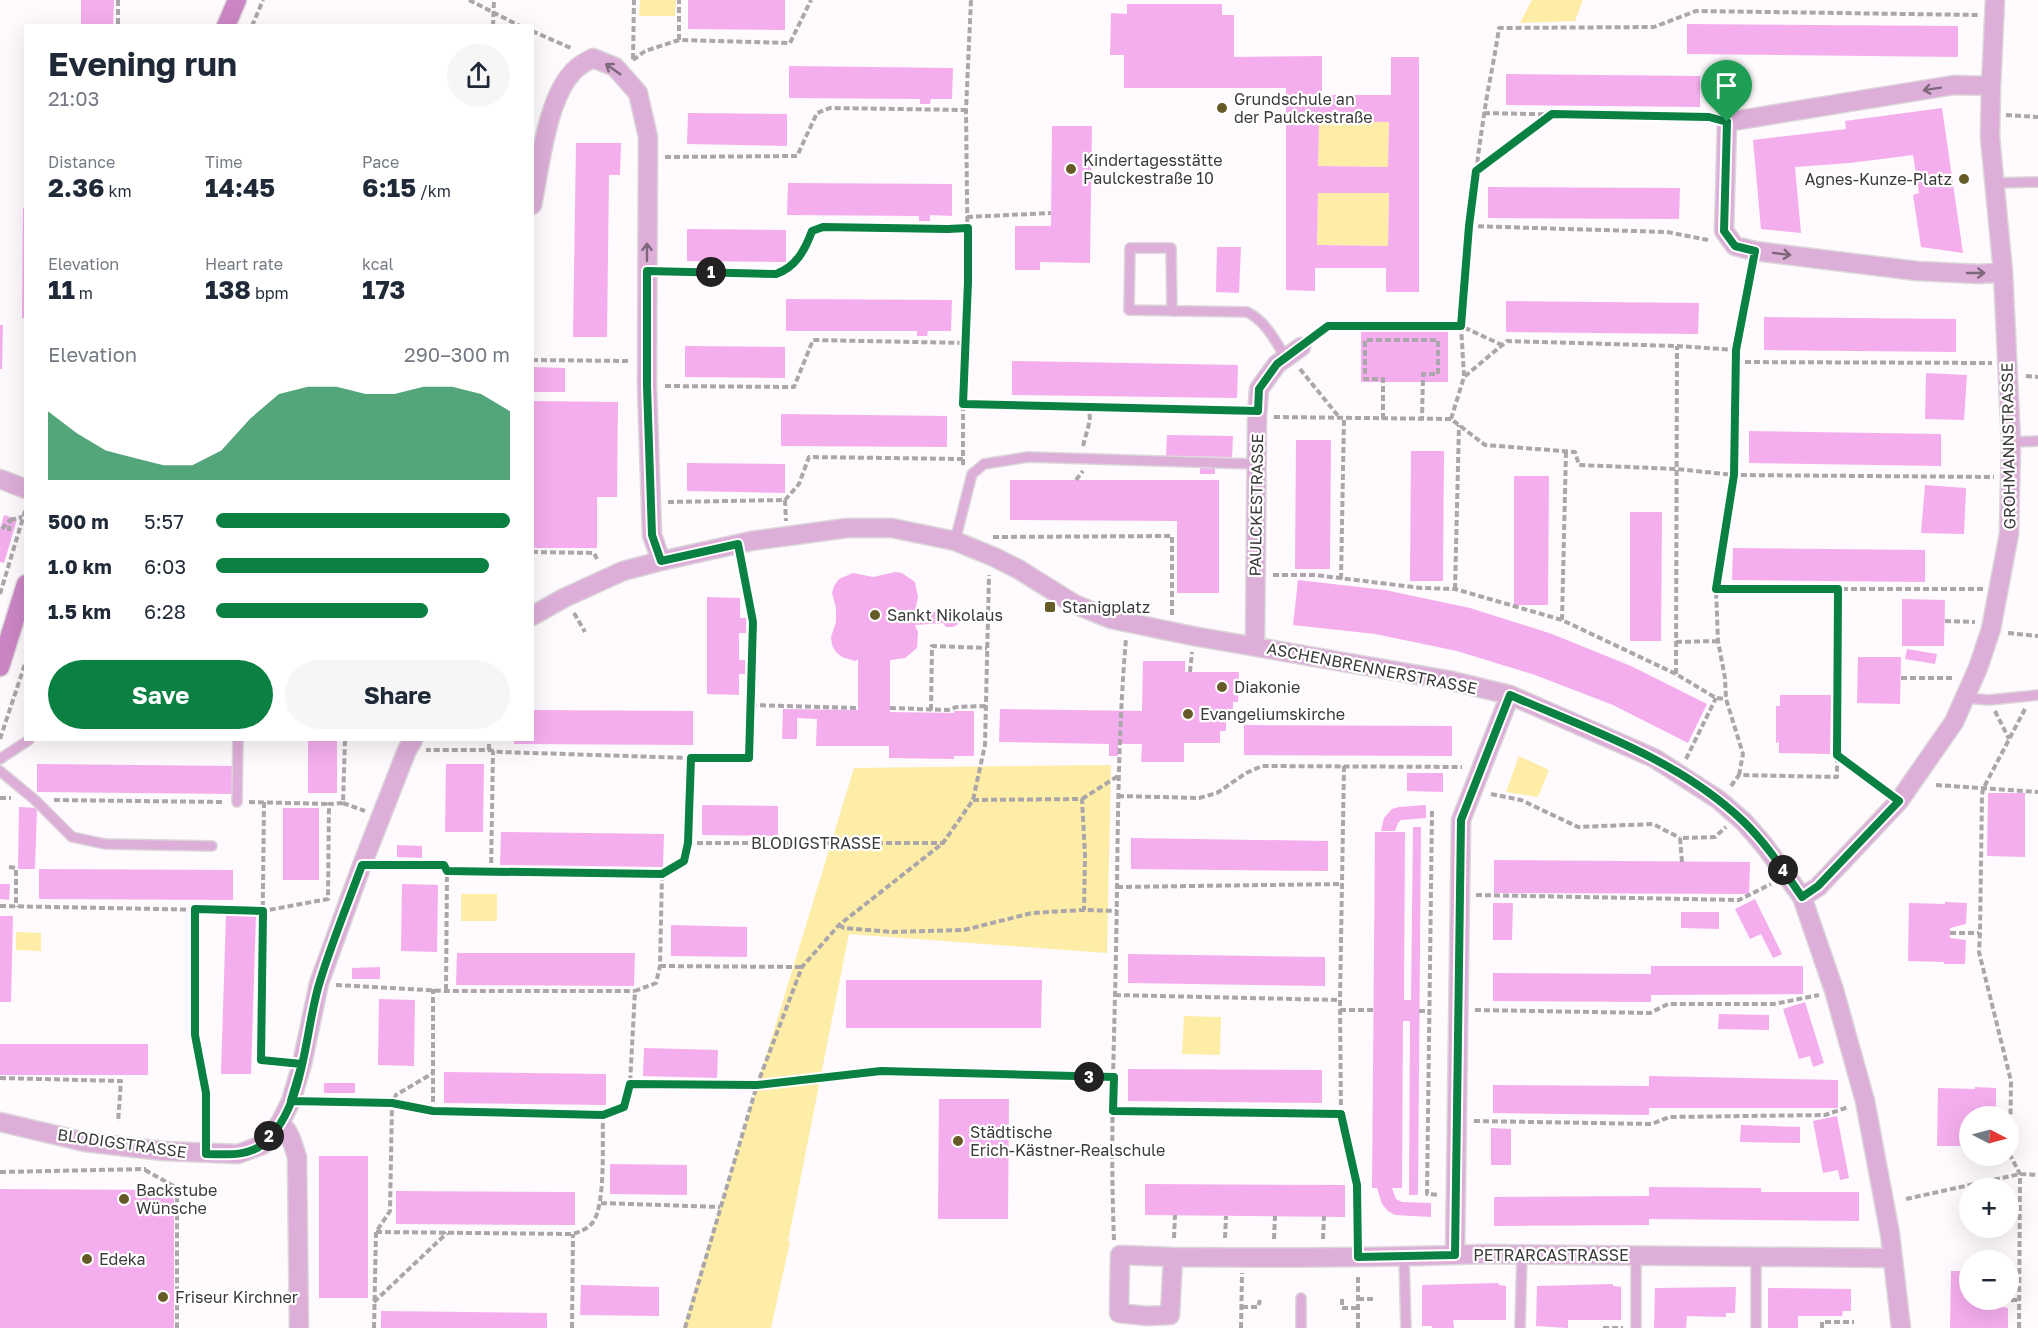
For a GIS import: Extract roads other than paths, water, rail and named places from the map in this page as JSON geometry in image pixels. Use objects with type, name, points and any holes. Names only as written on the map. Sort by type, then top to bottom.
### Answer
[{"type":"main road","points":[[227,24],[237,0]]},
{"type":"main road","points":[[0,667],[24,590]]},
{"type":"street","name":"GROHMANNSTRASSE","points":[[1802,897],[1818,886],[1899,801],[1954,722],[1966,698],[1991,629],[2009,534],[2011,442],[2003,272],[1990,137],[1994,8]]},
{"type":"street","points":[[534,195],[552,108],[559,92],[578,67],[593,58],[615,67],[627,68],[638,93],[648,137],[647,386],[652,535],[661,561]]},
{"type":"street","points":[[1991,86],[1954,85],[1727,122],[1724,231],[1735,246],[1755,251],[1917,271],[1979,274],[2003,272]]},
{"type":"street","name":"PAULCKESTRASSE","points":[[1255,646],[1259,389],[1277,364],[1292,353]]},
{"type":"street","points":[[0,479],[24,488]]},
{"type":"street","points":[[534,615],[622,571],[661,561],[738,544],[788,536],[847,528],[878,528],[919,533],[955,541],[986,553],[1018,569],[1074,604],[1094,613],[1127,623],[1255,646]]},
{"type":"street","name":"ASCHENBRENNERSTRASSE","points":[[1255,646],[1448,680],[1510,695],[1654,758],[1719,800],[1744,822],[1802,897],[1834,990],[1865,1101],[1893,1258],[1901,1328]]},
{"type":"street","points":[[1455,1255],[1461,820],[1510,695]]},
{"type":"street","name":"BLODIGSTRASSE","points":[[0,1122],[85,1142],[206,1154],[238,1154],[262,1145],[280,1123],[291,1101],[302,1064],[319,983],[362,865],[410,745]]},
{"type":"street","points":[[280,1123],[292,1141],[297,1157],[299,1328]]},
{"type":"street","name":"PETRARCASTRASSE","points":[[1173,1257],[1170,1315],[1147,1316],[1119,1313],[1120,1255],[1404,1257],[1522,1254],[1893,1258]]},
{"type":"lane","points":[[1995,183],[2038,182]]},
{"type":"lane","points":[[1172,311],[1171,248],[1130,248],[1129,310],[1172,311],[1247,312],[1256,316],[1292,353]]},
{"type":"lane","points":[[2011,442],[2038,441]]},
{"type":"lane","points":[[955,541],[972,474],[984,464],[1028,457],[1257,464]]},
{"type":"lane","points":[[1966,698],[1989,700],[2035,695]]},
{"type":"lane","points":[[0,759],[27,741]]},
{"type":"lane","points":[[237,802],[238,741]]},
{"type":"lane","points":[[0,771],[35,800],[72,837],[105,844],[212,846]]},
{"type":"lane","points":[[1520,1328],[1522,1254]]},
{"type":"lane","points":[[1636,1256],[1636,1328]]},
{"type":"lane","points":[[1404,1257],[1406,1328]]},
{"type":"lane","points":[[1756,1257],[1756,1328]]},
{"type":"lane","points":[[1301,1298],[1301,1328]]},
{"type":"place","name":"Grundschule an der Paulckestraße","points":[[1222,108]]},
{"type":"place","name":"Kindertagesstätte Paulckestraße 10","points":[[1071,169]]},
{"type":"place","name":"Agnes-Kunze-Platz","points":[[1964,179]]},
{"type":"place","name":"Stanigplatz","points":[[1050,607]]},
{"type":"place","name":"Sankt Nikolaus","points":[[875,615]]},
{"type":"place","name":"Diakonie","points":[[1222,687]]},
{"type":"place","name":"Evangeliumskirche","points":[[1188,714]]},
{"type":"place","name":"Städtische Erich-Kästner-Realschule","points":[[958,1141]]},
{"type":"place","name":"Backstube Wünsche","points":[[124,1199]]},
{"type":"place","name":"Edeka","points":[[87,1259]]},
{"type":"place","name":"Friseur Kirchner","points":[[163,1297]]}]
